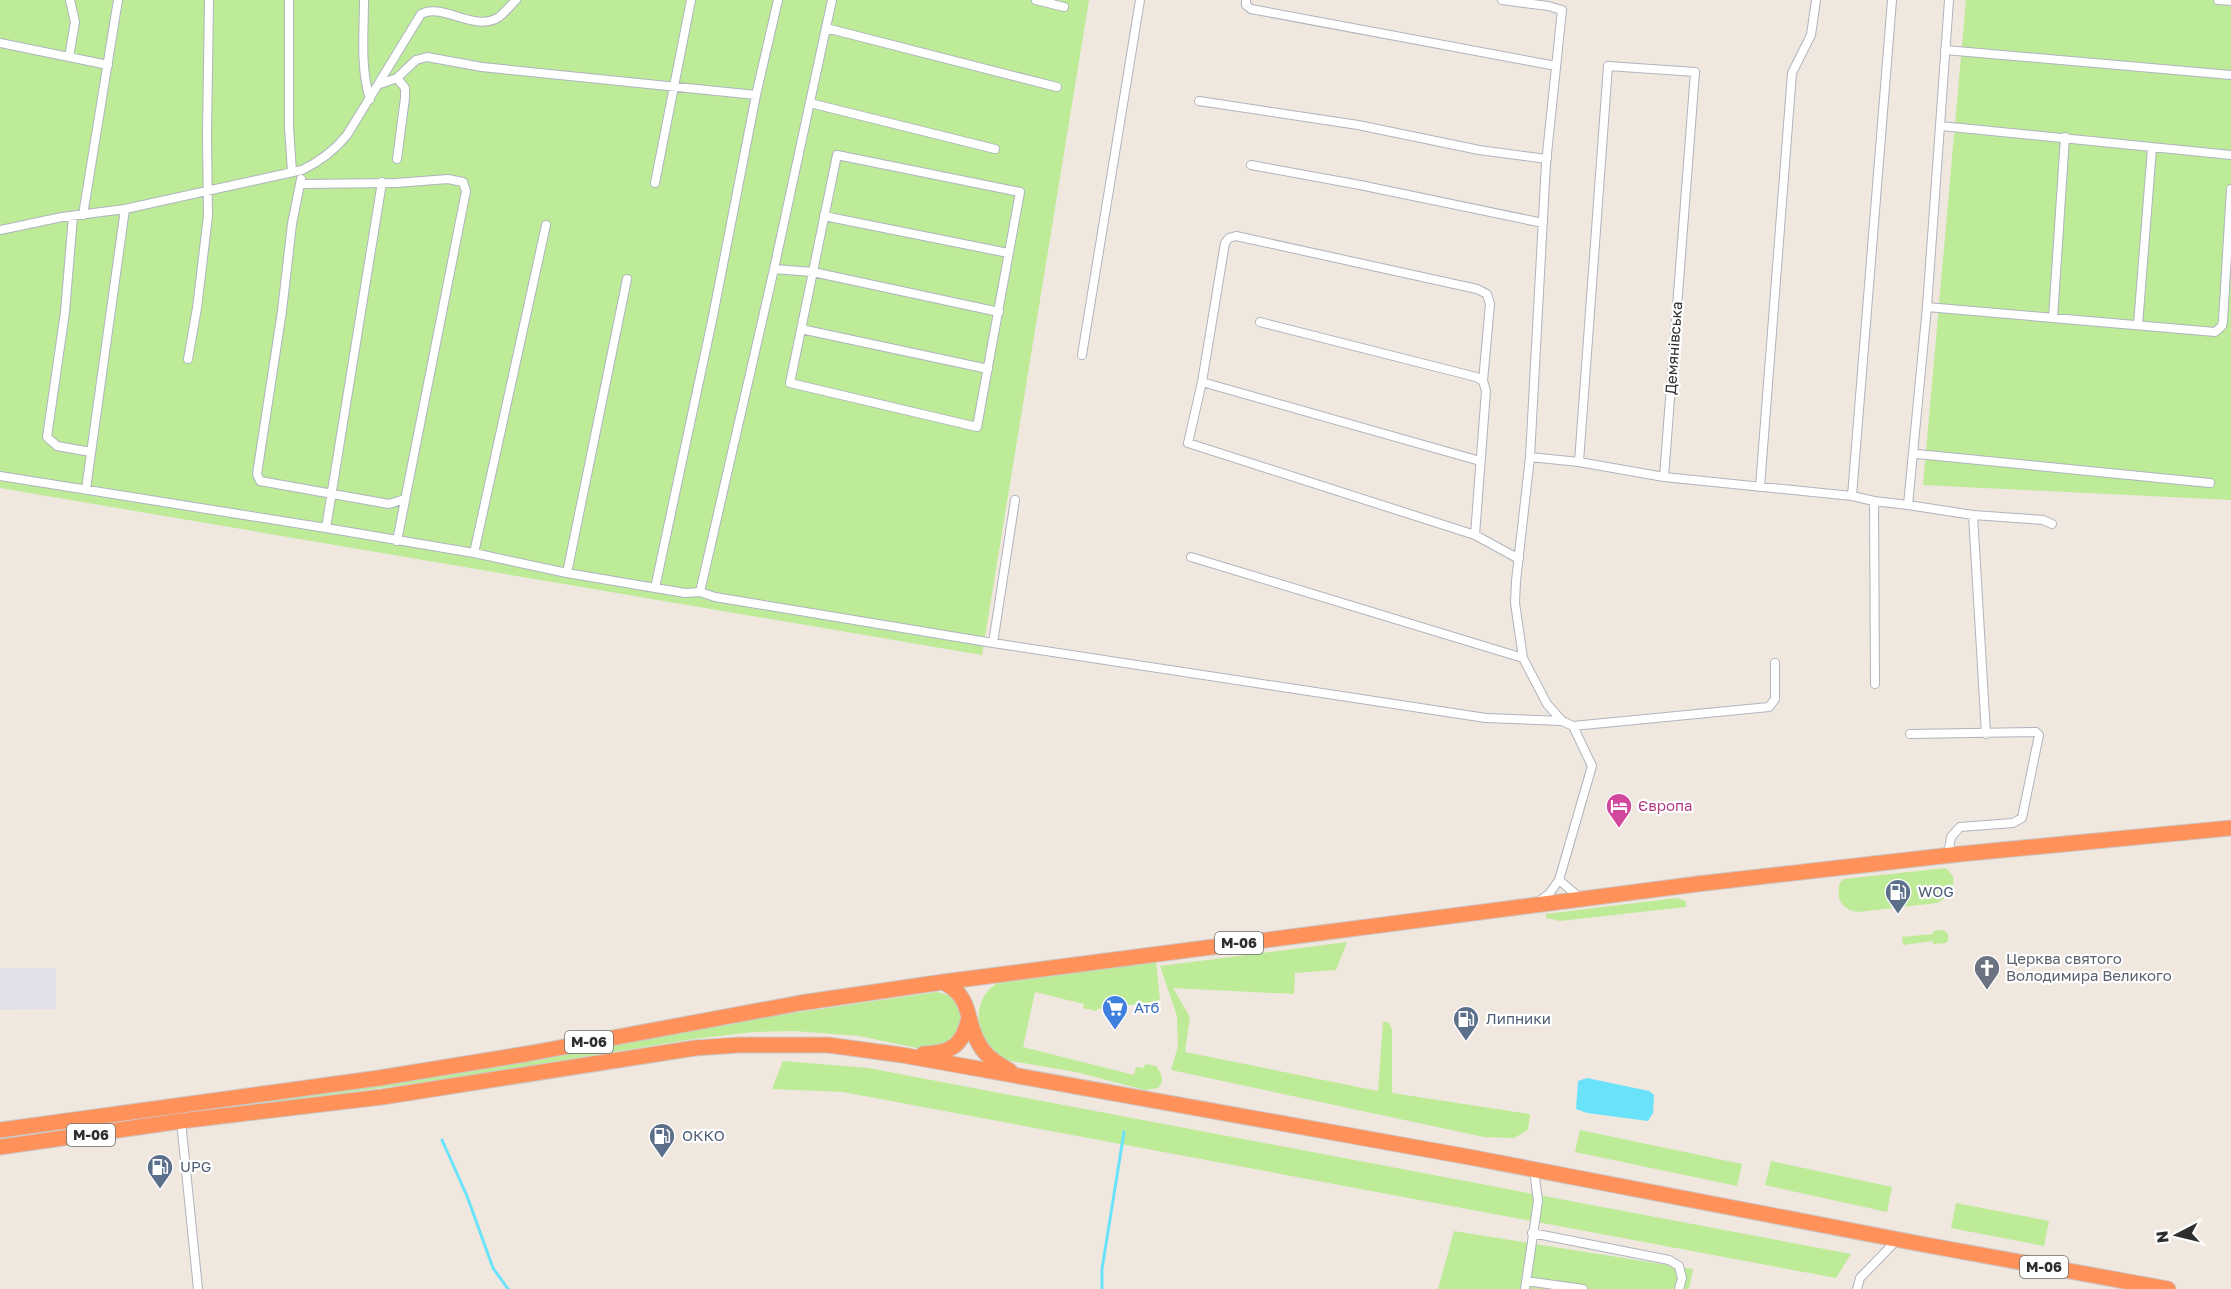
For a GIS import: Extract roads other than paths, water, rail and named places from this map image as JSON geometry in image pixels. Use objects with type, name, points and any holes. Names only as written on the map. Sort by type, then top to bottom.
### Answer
[{"type":"highway","name":"М-06","points":[[0,1130],[379,1078],[526,1054],[790,1004],[943,982],[1580,898],[1948,855],[2231,828]]},
{"type":"highway","points":[[943,982],[963,997],[974,1035],[983,1051],[992,1060],[1018,1076]]},
{"type":"highway","points":[[902,1055],[948,1050],[958,1044],[963,1037],[969,1015]]},
{"type":"highway","name":"М-06","points":[[0,1147],[181,1121],[393,1095],[695,1048],[740,1045],[828,1045],[902,1055],[1018,1076],[2168,1289]]},
{"type":"street","points":[[69,57],[75,22],[70,0]]},
{"type":"street","points":[[92,452],[57,446],[48,437],[78,216],[108,65],[118,0]]},
{"type":"street","points":[[188,359],[208,216],[209,0]]},
{"type":"street","points":[[289,0],[291,172]]},
{"type":"street","points":[[364,0],[366,88],[370,99]]},
{"type":"street","points":[[0,230],[125,209],[302,170],[316,164],[333,152],[347,135],[421,14],[431,11],[472,21],[492,20],[500,16],[516,0]]},
{"type":"street","points":[[655,183],[691,0]]},
{"type":"street","points":[[655,588],[713,316],[756,95],[778,0]]},
{"type":"street","points":[[700,592],[774,269],[832,0]]},
{"type":"street","points":[[1036,0],[1064,7]]},
{"type":"street","points":[[1082,355],[1140,0]]},
{"type":"street","points":[[1246,0],[1246,5],[1251,9],[1556,66]]},
{"type":"street","points":[[1502,0],[1562,10],[1547,159],[1530,457],[1515,603],[1523,658],[1547,704],[1562,721]]},
{"type":"street","points":[[1760,487],[1792,73],[1812,35],[1816,0]]},
{"type":"street","points":[[1852,496],[1892,0]]},
{"type":"street","points":[[1908,505],[1927,307],[1949,0]]},
{"type":"street","points":[[2218,0],[2231,1]]},
{"type":"street","points":[[825,28],[1057,87]]},
{"type":"street","points":[[0,44],[108,65]]},
{"type":"street","points":[[1945,50],[2231,75]]},
{"type":"street","points":[[380,84],[397,78],[416,60],[427,57],[482,67],[756,95]]},
{"type":"street","name":"Демянівська","points":[[1579,462],[1608,66],[1695,72],[1664,477]]},
{"type":"street","points":[[397,78],[405,88],[397,159]]},
{"type":"street","points":[[1199,101],[1358,124],[1479,150],[1547,159]]},
{"type":"street","points":[[810,103],[994,149]]},
{"type":"street","points":[[1941,126],[2231,155]]},
{"type":"street","points":[[2053,318],[2065,137]]},
{"type":"street","points":[[2138,325],[2152,148]]},
{"type":"street","points":[[837,155],[1020,192],[977,427],[790,383],[824,216],[837,155]]},
{"type":"street","points":[[1251,165],[1543,223]]},
{"type":"street","points":[[302,170],[292,224],[282,311],[257,474],[260,481],[389,504],[405,499]]},
{"type":"street","points":[[300,184],[457,180],[463,182],[466,190],[397,541]]},
{"type":"street","points":[[326,528],[381,182]]},
{"type":"street","points":[[1927,307],[2215,332],[2222,326],[2231,189]]},
{"type":"street","points":[[86,489],[125,209]]},
{"type":"street","points":[[824,216],[1008,253]]},
{"type":"street","points":[[474,553],[546,225]]},
{"type":"street","points":[[1475,535],[1486,391],[1483,381],[1490,304],[1487,294],[1477,289],[1236,236],[1229,238],[1225,243],[1202,382],[1188,443],[1475,535],[1519,559]]},
{"type":"street","points":[[774,269],[813,272],[999,312]]},
{"type":"street","points":[[567,573],[627,279]]},
{"type":"street","points":[[1260,322],[1476,377],[1483,381]]},
{"type":"street","points":[[801,329],[988,369]]},
{"type":"street","points":[[1202,382],[1480,461]]},
{"type":"street","points":[[1914,452],[2210,483]]},
{"type":"street","points":[[1530,457],[1579,462],[1664,477],[1852,496],[1972,515],[2043,520],[2052,524]]},
{"type":"street","points":[[0,476],[474,553],[567,573],[685,593],[700,592],[716,597],[993,643],[1486,718],[1562,721],[1573,726],[1769,707],[1775,699],[1775,663]]},
{"type":"street","points":[[993,643],[1015,500]]},
{"type":"street","points":[[1874,501],[1875,684]]},
{"type":"street","points":[[1972,515],[1986,734]]},
{"type":"street","points":[[1191,557],[1523,658]]},
{"type":"street","points":[[1534,904],[1549,894],[1559,880],[1592,766],[1573,726]]},
{"type":"street","points":[[1910,734],[2036,732],[2039,735],[2022,818],[2013,823],[1960,827],[1951,837],[1948,855]]},
{"type":"street","points":[[1559,880],[1580,898]]},
{"type":"street","points":[[181,1121],[198,1289]]},
{"type":"street","points":[[1534,1170],[1538,1201],[1526,1285],[1583,1289]]},
{"type":"street","points":[[1532,1233],[1669,1260],[1679,1266],[1682,1278],[1679,1289]]},
{"type":"street","points":[[1857,1289],[1860,1278],[1897,1239]]},
{"type":"water","points":[[1587,1078],[1649,1091],[1654,1095],[1653,1113],[1648,1121],[1587,1113],[1576,1109],[1578,1081]]},
{"type":"waterway","points":[[1102,1289],[1102,1269],[1124,1132]]},
{"type":"waterway","points":[[442,1140],[467,1196],[493,1268],[508,1289]]},
{"type":"place","name":"Європа","points":[[1619,829]]},
{"type":"place","name":"WOG","points":[[1898,915]]},
{"type":"place","name":"Церква святого Володимира Великого","points":[[1987,991]]},
{"type":"place","name":"Атб","points":[[1115,1031]]},
{"type":"place","name":"Липники","points":[[1466,1042]]},
{"type":"place","name":"ОККО","points":[[662,1159]]},
{"type":"place","name":"UPG","points":[[160,1190]]}]
